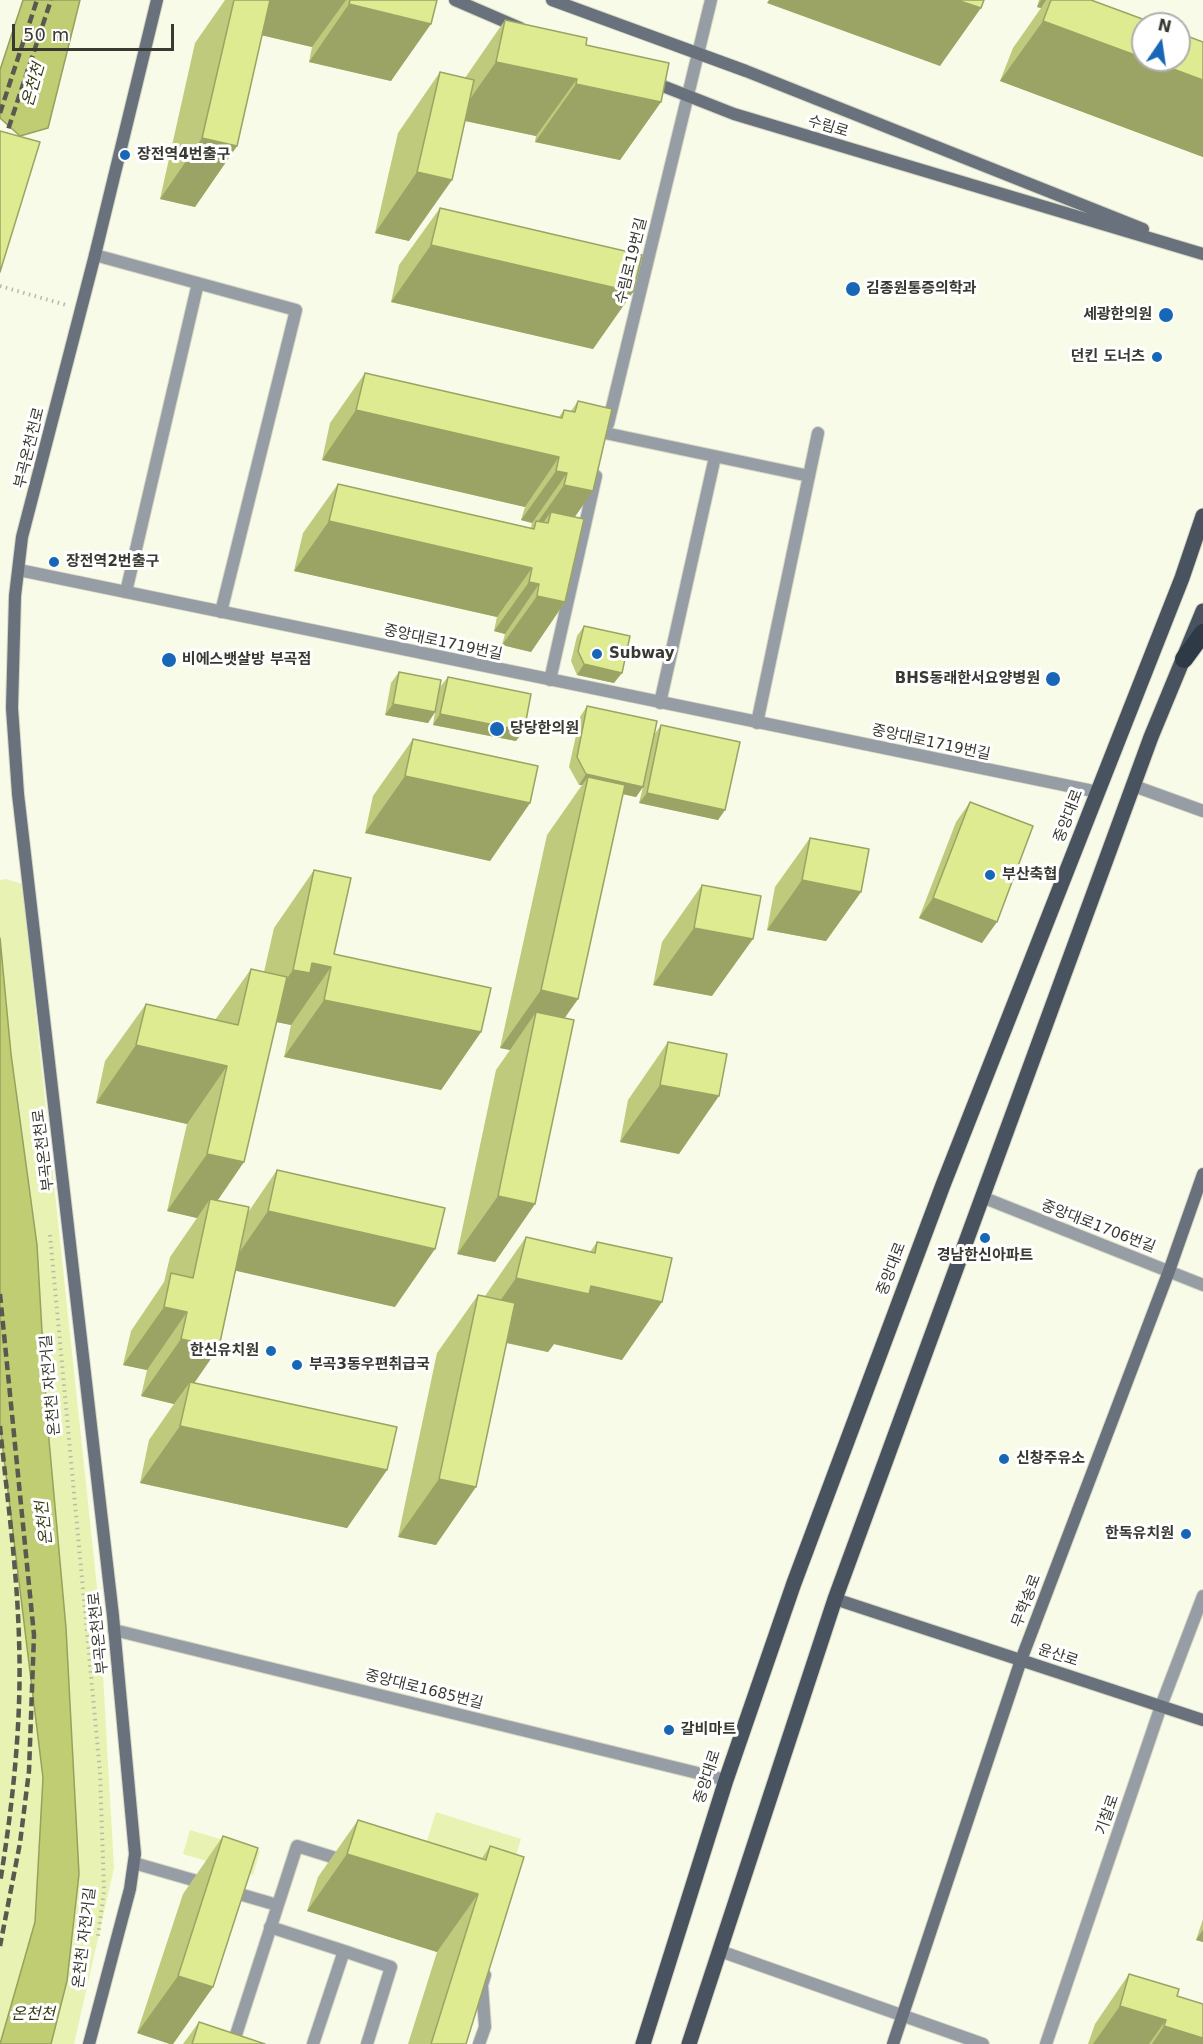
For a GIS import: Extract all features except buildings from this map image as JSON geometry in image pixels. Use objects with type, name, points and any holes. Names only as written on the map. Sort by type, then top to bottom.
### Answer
[{"type":"highway","points":[[1184,659],[1203,633]]},
{"type":"main road","name":"부곡온천천로","points":[[89,2044],[134,1863],[132,1812],[114,1630],[18,794],[12,708],[15,596],[22,537],[95,255],[157,0]]},
{"type":"main road","points":[[455,0],[537,35]]},
{"type":"main road","name":"수림로","points":[[552,0],[699,53],[1203,254]]},
{"type":"main road","name":"수림로","points":[[634,75],[734,114],[1203,254]]},
{"type":"main road","name":"중앙대로","points":[[643,2044],[726,1780],[794,1582],[943,1185],[1182,578],[1203,516]]},
{"type":"main road","points":[[689,2044],[835,1599],[1151,737],[1203,611]]},
{"type":"main road","name":"무학송로","points":[[893,2044],[1021,1660],[1169,1271],[1203,1174]]},
{"type":"main road","name":"윤산로","points":[[835,1599],[1203,1720]]},
{"type":"street","name":"수림로19번길","points":[[711,0],[600,438],[715,457],[809,476]]},
{"type":"street","points":[[95,255],[296,310],[221,612]]},
{"type":"street","points":[[126,592],[198,283]]},
{"type":"street","points":[[757,723],[818,433]]},
{"type":"street","points":[[660,703],[715,457]]},
{"type":"street","points":[[550,680],[598,464]]},
{"type":"street","name":"중앙대로1719번길","points":[[19,570],[1098,792]]},
{"type":"street","points":[[1134,786],[1203,811]]},
{"type":"street","name":"중앙대로1706번길","points":[[982,1197],[1203,1284]]},
{"type":"street","name":"기찰로","points":[[1046,2044],[1161,1706],[1203,1596]]},
{"type":"street","name":"중앙대로1685번길","points":[[114,1630],[726,1780]]},
{"type":"street","points":[[233,2044],[297,1846],[362,1866]]},
{"type":"street","points":[[134,1863],[277,1905]]},
{"type":"street","points":[[270,1927],[392,1967],[367,2044]]},
{"type":"street","points":[[313,2044],[344,1951]]},
{"type":"street","points":[[720,1951],[983,2044]]},
{"type":"street","points":[[479,2044],[485,2027],[482,1985],[488,1964]]},
{"type":"path","points":[[0,286],[69,306]]},
{"type":"path","name":"온천천 자전거길","points":[[49,1223],[100,1772],[104,1891],[98,1937]]},
{"type":"shaded area","points":[[6,879],[22,884],[99,1606],[114,1868],[74,2044],[0,2044],[0,880]]},
{"type":"shaded area","points":[[436,1812],[521,1839],[510,1874],[425,1847]]},
{"type":"shaded area","points":[[190,1830],[260,1851],[253,1875],[183,1854]]},
{"type":"water","name":"온천천","points":[[23,0],[80,0],[48,128],[20,136],[0,118],[0,70]]},
{"type":"water","name":"온천천","points":[[0,938],[11,1054],[37,1245],[47,1418],[66,1628],[79,1874],[67,1981],[51,2044],[0,2044],[35,1922],[43,1778],[0,1426]]},
{"type":"railway","points":[[0,113],[37,0]]},
{"type":"railway","points":[[0,154],[51,0]]},
{"type":"railway","points":[[0,1294],[34,1635],[29,1771],[20,1843],[0,1946]]},
{"type":"railway","points":[[0,1426],[16,1586],[20,1669],[15,1761],[0,1883]]},
{"type":"place","name":"장전역4번출구","points":[[125,155]]},
{"type":"place","name":"김종원통증의학과","points":[[853,289]]},
{"type":"place","name":"세광한의원","points":[[1166,315]]},
{"type":"place","name":"던킨 도너츠","points":[[1157,357]]},
{"type":"place","name":"장전역2번출구","points":[[54,562]]},
{"type":"place","name":"Subway","points":[[597,654]]},
{"type":"place","name":"비에스뱃살방 부곡점","points":[[169,660]]},
{"type":"place","name":"BHS동래한서요양병원","points":[[1053,679]]},
{"type":"place","name":"당당한의원","points":[[497,729]]},
{"type":"place","name":"부산축협","points":[[990,875]]},
{"type":"place","name":"경남한신아파트","points":[[985,1238]]},
{"type":"place","name":"한신유치원","points":[[271,1351]]},
{"type":"place","name":"부곡3동우편취급국","points":[[297,1365]]},
{"type":"place","name":"신창주유소","points":[[1004,1459]]},
{"type":"place","name":"한독유치원","points":[[1186,1534]]},
{"type":"place","name":"갈비마트","points":[[669,1730]]}]
